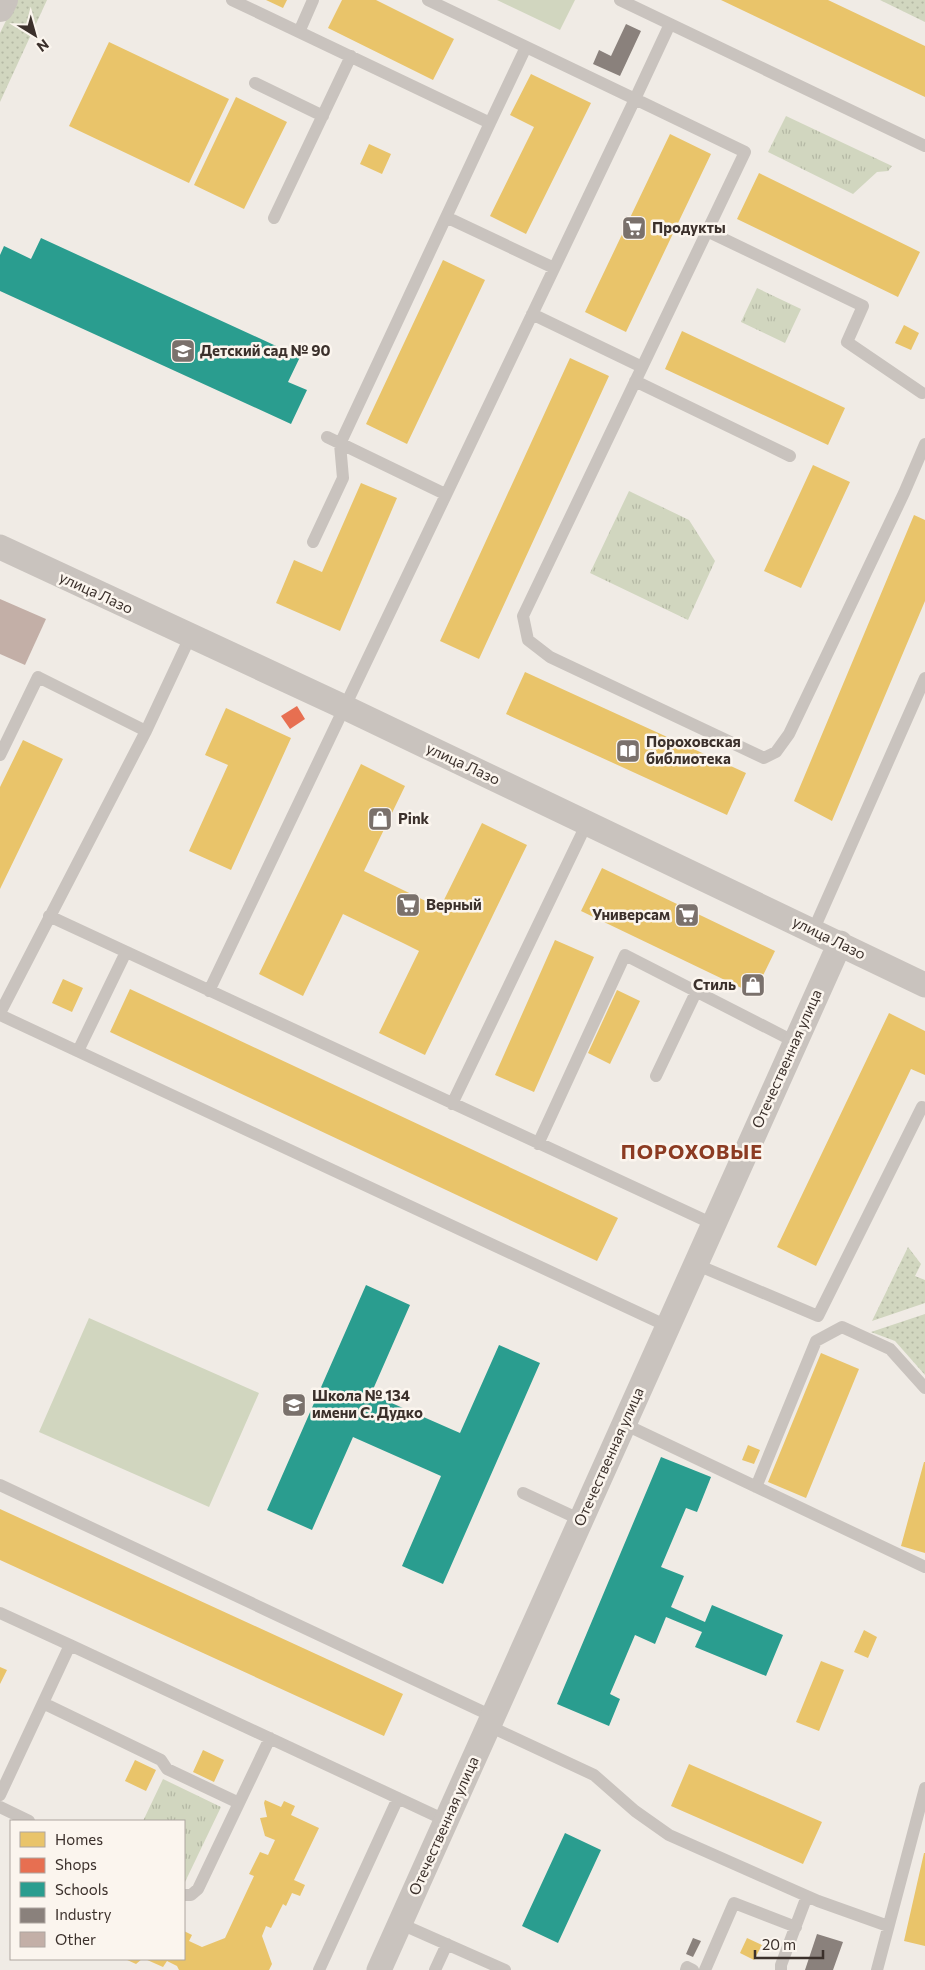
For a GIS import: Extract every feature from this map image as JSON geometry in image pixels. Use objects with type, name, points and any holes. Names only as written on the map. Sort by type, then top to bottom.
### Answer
[{"type":"street","points":[[0,8],[4,0]]},
{"type":"street","name":"улица Лазо","points":[[0,547],[344,707],[925,985]]},
{"type":"street","name":"Отечественная улица","points":[[380,1970],[794,1042],[840,944]]},
{"type":"lane","points":[[232,0],[490,123]]},
{"type":"lane","points":[[299,32],[313,0]]},
{"type":"lane","points":[[428,0],[745,152],[523,616],[528,640],[550,656],[764,758],[776,752],[789,734],[904,493],[925,444]]},
{"type":"lane","points":[[620,0],[925,146]]},
{"type":"lane","points":[[209,991],[670,24]]},
{"type":"lane","points":[[313,542],[343,478],[340,444],[526,47]]},
{"type":"lane","points":[[274,218],[351,56]]},
{"type":"lane","points":[[255,84],[323,116]]},
{"type":"lane","points":[[446,217],[554,268]]},
{"type":"lane","points":[[707,231],[863,306],[847,342],[924,394]]},
{"type":"lane","points":[[532,314],[642,367]]},
{"type":"lane","points":[[635,381],[790,456]]},
{"type":"lane","points":[[327,437],[445,494]]},
{"type":"lane","points":[[190,637],[146,731],[0,1014],[668,1326]]},
{"type":"lane","points":[[0,755],[38,677],[146,731]]},
{"type":"lane","points":[[813,931],[925,678]]},
{"type":"lane","points":[[452,1104],[587,823]]},
{"type":"lane","points":[[49,916],[713,1224]]},
{"type":"lane","points":[[78,1051],[126,952]]},
{"type":"lane","points":[[538,1144],[625,955],[697,990],[794,1042]]},
{"type":"lane","points":[[656,1076],[697,990]]},
{"type":"lane","points":[[695,1264],[818,1316],[922,1107],[925,1108]]},
{"type":"lane","points":[[756,1487],[816,1340],[842,1327],[890,1349],[925,1388]]},
{"type":"lane","points":[[624,1424],[925,1568]]},
{"type":"lane","points":[[0,1485],[491,1722],[594,1775],[635,1811],[669,1836],[807,1896],[888,1926]]},
{"type":"lane","points":[[523,1493],[580,1520]]},
{"type":"lane","points":[[0,1613],[447,1821]]},
{"type":"lane","points":[[0,1795],[70,1645]]},
{"type":"lane","points":[[43,1703],[161,1760],[167,1769],[239,1803]]},
{"type":"lane","points":[[185,1895],[191,1896],[198,1888],[270,1738]]},
{"type":"lane","points":[[877,1970],[925,1788]]},
{"type":"lane","points":[[320,1970],[398,1798]]},
{"type":"lane","points":[[0,1808],[27,1820]]},
{"type":"lane","points":[[781,1970],[781,1965],[807,1896]]},
{"type":"lane","points":[[705,1970],[734,1903],[796,1927]]},
{"type":"lane","points":[[401,1924],[502,1970]]},
{"type":"lane","points":[[435,1970],[447,1944]]},
{"type":"lane","points":[[686,1970],[687,1967],[693,1970]]},
{"type":"green space","points":[[16,0],[47,0],[0,102],[0,33]]},
{"type":"green space","points":[[497,0],[575,0],[560,30]]},
{"type":"green space","points":[[880,0],[925,0],[925,22]]},
{"type":"green space","points":[[786,116],[892,166],[888,171],[877,172],[853,194],[768,152]]},
{"type":"green space","points":[[757,288],[801,309],[785,343],[741,322]]},
{"type":"green space","points":[[629,491],[689,520],[715,561],[688,620],[590,573]]},
{"type":"green space","points":[[908,1247],[921,1264],[915,1276],[925,1280],[925,1303],[872,1321]]},
{"type":"green space","points":[[925,1314],[925,1375],[895,1341],[871,1332]]},
{"type":"green space","points":[[89,1318],[259,1393],[209,1507],[39,1432]]},
{"type":"green space","points":[[163,1779],[221,1807],[185,1882],[185,1820],[143,1820]]},
{"type":"building: Homes","points":[[266,0],[287,0],[283,8]]},
{"type":"building: Homes","points":[[342,0],[376,0],[454,39],[433,80],[328,28]]},
{"type":"building: Homes","points":[[721,0],[828,0],[925,46],[925,97]]},
{"type":"building: Homes","points":[[109,42],[229,99],[189,183],[69,126]]},
{"type":"building: Homes","points":[[531,74],[591,103],[526,234],[490,216],[534,127],[510,115]]},
{"type":"building: Homes","points":[[236,97],[287,122],[244,209],[194,185]]},
{"type":"building: Homes","points":[[670,134],[711,154],[626,332],[585,312]]},
{"type":"building: Homes","points":[[369,144],[391,154],[382,174],[360,164]]},
{"type":"building: Homes","points":[[759,173],[920,252],[898,297],[737,219]]},
{"type":"building: Homes","points":[[443,260],[485,280],[407,444],[366,424]]},
{"type":"building: Homes","points":[[904,325],[919,333],[911,350],[895,343]]},
{"type":"building: Homes","points":[[682,331],[845,408],[828,445],[665,369]]},
{"type":"building: Homes","points":[[570,358],[609,376],[479,659],[440,641]]},
{"type":"building: Homes","points":[[813,465],[850,482],[801,588],[764,571]]},
{"type":"building: Homes","points":[[361,483],[397,498],[340,631],[276,603],[294,560],[322,572]]},
{"type":"building: Homes","points":[[914,515],[925,520],[925,601],[832,821],[794,801]]},
{"type":"building: Homes","points":[[525,672],[746,773],[727,815],[506,714]]},
{"type":"building: Homes","points":[[226,708],[291,738],[231,870],[189,851],[228,765],[205,755]]},
{"type":"building: Homes","points":[[23,740],[63,759],[0,889],[0,787]]},
{"type":"building: Homes","points":[[361,764],[405,786],[364,871],[440,908],[482,823],[527,845],[425,1055],[379,1033],[419,951],[403,943],[343,914],[303,996],[259,974]]},
{"type":"building: Homes","points":[[602,868],[775,951],[754,994],[581,911]]},
{"type":"building: Homes","points":[[555,940],[594,957],[534,1092],[495,1075]]},
{"type":"building: Homes","points":[[63,979],[83,988],[72,1012],[52,1003]]},
{"type":"building: Homes","points":[[130,989],[618,1218],[597,1261],[110,1032]]},
{"type":"building: Homes","points":[[617,990],[640,1001],[610,1064],[588,1053]]},
{"type":"building: Homes","points":[[889,1013],[925,1031],[925,1075],[911,1069],[816,1266],[777,1247]]},
{"type":"building: Homes","points":[[821,1353],[859,1369],[806,1498],[768,1482]]},
{"type":"building: Homes","points":[[748,1445],[760,1450],[754,1464],[742,1460]]},
{"type":"building: Homes","points":[[925,1462],[925,1553],[901,1546]]},
{"type":"building: Homes","points":[[0,1509],[403,1694],[384,1736],[0,1560]]},
{"type":"building: Homes","points":[[864,1630],[877,1637],[868,1658],[854,1652]]},
{"type":"building: Homes","points":[[821,1661],[844,1670],[819,1731],[796,1722]]},
{"type":"building: Homes","points":[[0,1667],[7,1670],[0,1684]]},
{"type":"building: Homes","points":[[203,1750],[224,1760],[214,1782],[193,1772]]},
{"type":"building: Homes","points":[[135,1760],[156,1770],[146,1791],[125,1781]]},
{"type":"building: Homes","points":[[689,1764],[822,1822],[803,1864],[671,1806]]},
{"type":"building: Homes","points":[[265,1800],[281,1807],[284,1801],[295,1806],[291,1815],[319,1828],[294,1880],[305,1885],[300,1896],[292,1893],[286,1906],[283,1904],[271,1928],[266,1926],[262,1936],[272,1964],[269,1970],[179,1970],[177,1966],[167,1961],[163,1967],[147,1960],[185,1960],[185,1932],[192,1935],[189,1941],[202,1947],[225,1938],[254,1876],[249,1874],[260,1852],[268,1855],[275,1840],[265,1836],[260,1818],[267,1817]]},
{"type":"building: Homes","points":[[925,1853],[925,1946],[904,1941]]},
{"type":"building: Homes","points":[[747,1938],[762,1945],[754,1960],[740,1953]]},
{"type":"building: Homes","points":[[127,1960],[141,1960],[136,1964]]},
{"type":"building: Shops","points":[[297,706],[305,719],[290,729],[281,716]]},
{"type":"building: Schools","points":[[41,238],[300,357],[288,382],[307,390],[291,424],[0,291],[0,255],[4,246],[31,259]]},
{"type":"building: Schools","points":[[366,1285],[410,1305],[371,1394],[460,1433],[499,1345],[540,1363],[443,1584],[402,1566],[441,1476],[353,1437],[312,1530],[267,1510]]},
{"type":"building: Schools","points":[[661,1457],[711,1477],[697,1512],[686,1508],[661,1567],[684,1576],[671,1607],[705,1622],[712,1605],[783,1635],[766,1676],[695,1647],[702,1632],[666,1617],[655,1644],[635,1635],[610,1694],[620,1699],[609,1726],[557,1704]]},
{"type":"building: Schools","points":[[565,1833],[601,1850],[558,1943],[522,1926]]},
{"type":"building: Industry","points":[[626,24],[641,31],[620,76],[593,64],[599,50],[611,56]]},
{"type":"building: Industry","points":[[817,1934],[843,1942],[833,1970],[805,1970]]},
{"type":"building: Industry","points":[[693,1938],[701,1941],[693,1957],[686,1954]]},
{"type":"building: Other","points":[[0,599],[46,619],[25,665],[0,654]]},
{"type":"place","name":"Продукты","points":[[634,228]]},
{"type":"place","name":"Детский сад № 90","points":[[183,351]]},
{"type":"place","name":"Пороховская библиотека","points":[[628,751]]},
{"type":"place","name":"Pink","points":[[380,819]]},
{"type":"place","name":"Верный","points":[[408,905]]},
{"type":"place","name":"Универсам","points":[[687,915]]},
{"type":"place","name":"Стиль","points":[[753,985]]},
{"type":"place","name":"Школа № 134 имени С. Дудко","points":[[294,1405]]},
{"type":"district","name":"ПОРОХОВЫЕ","points":[[692,1152]]}]
